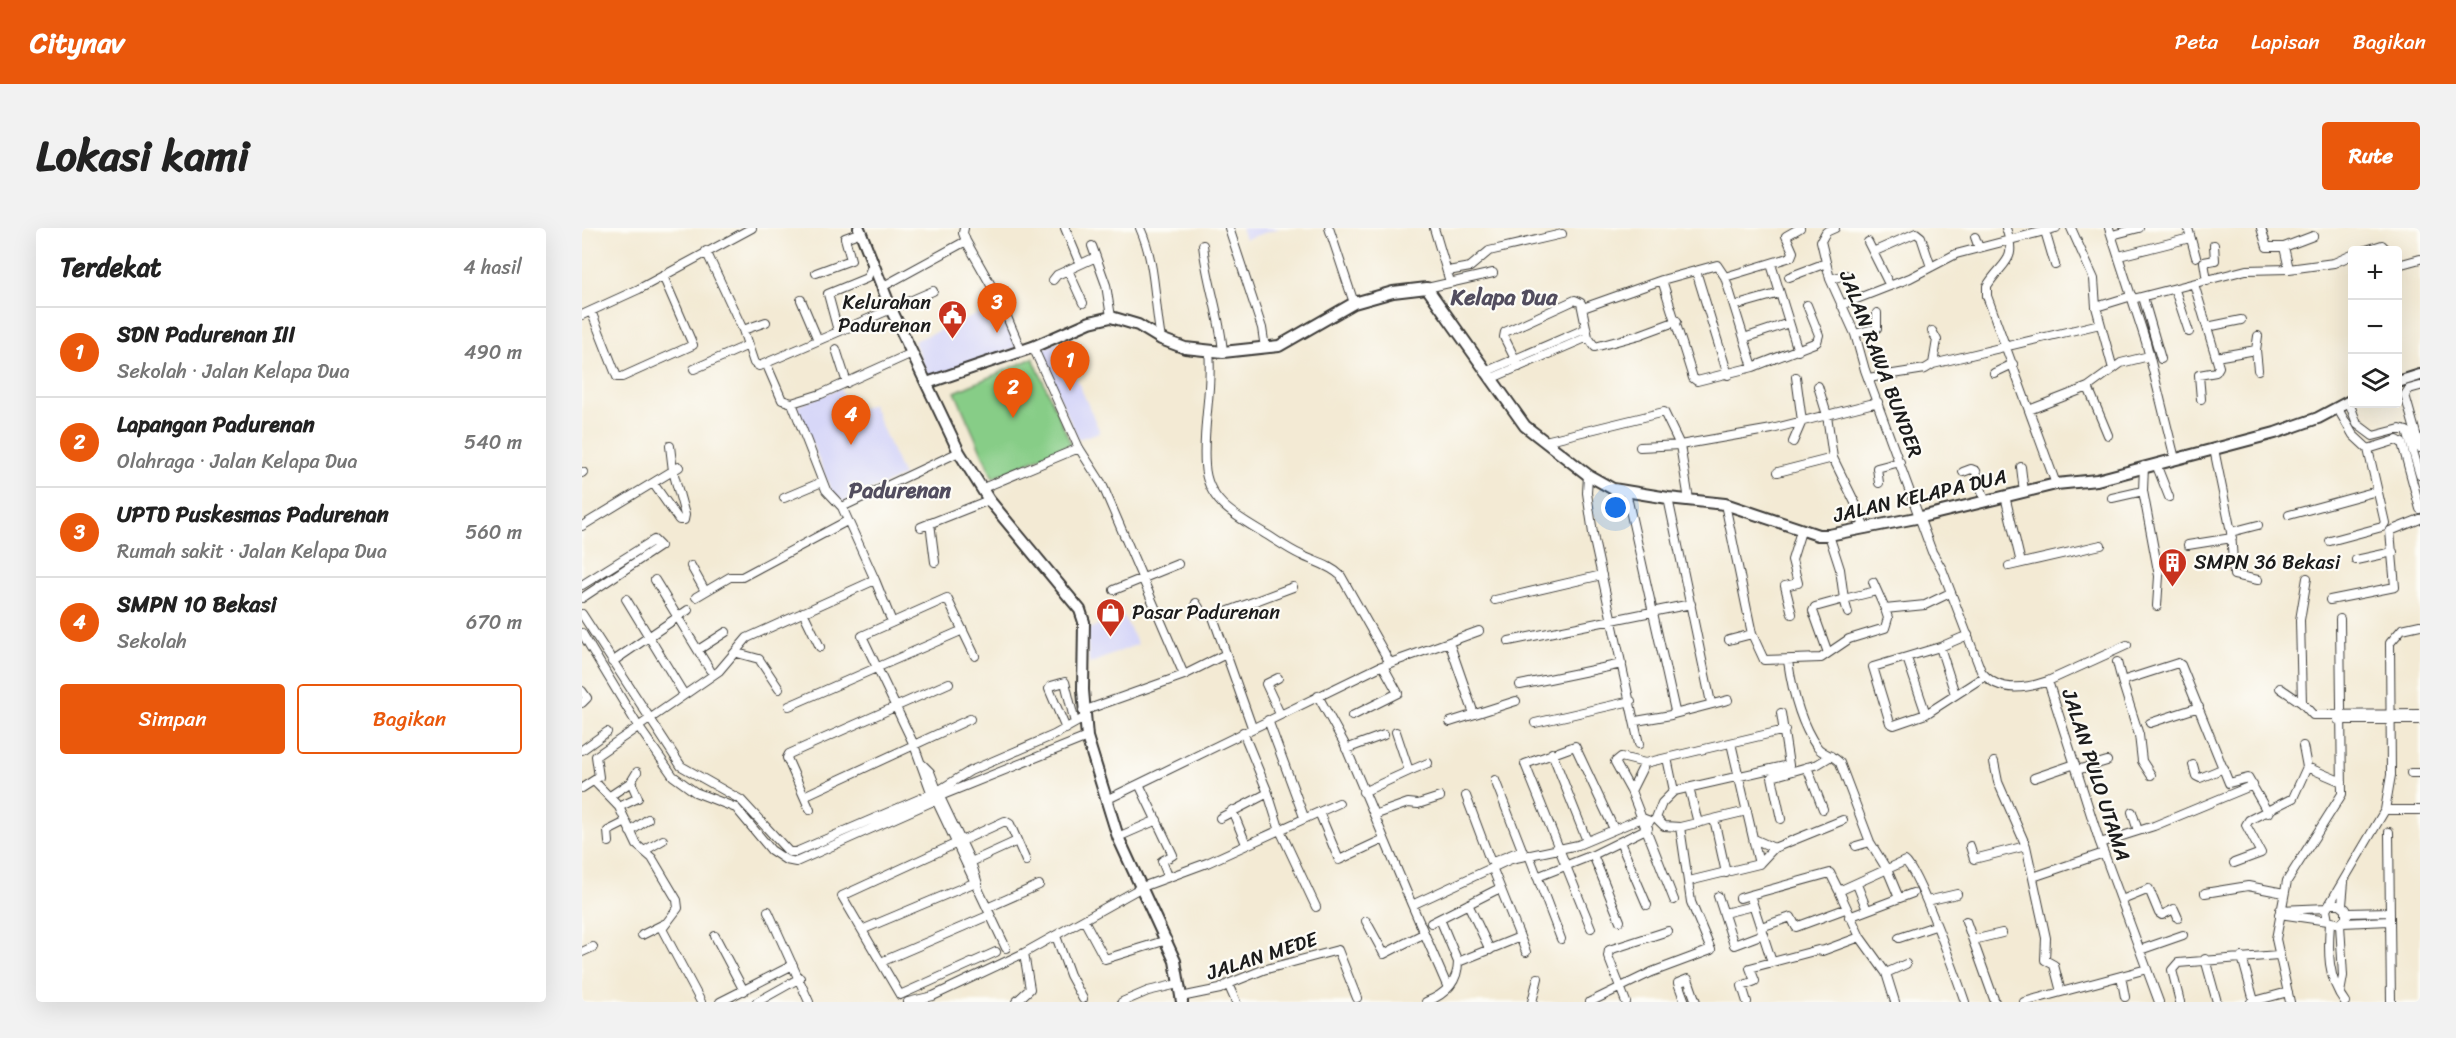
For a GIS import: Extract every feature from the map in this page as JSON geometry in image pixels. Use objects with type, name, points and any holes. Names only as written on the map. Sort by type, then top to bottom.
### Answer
[{"type":"main road","points":[[860,230],[891,309],[959,452],[989,500],[1080,610],[1084,622],[1079,716],[1118,837],[1167,940],[1181,1000]]},
{"type":"main road","points":[[927,383],[1021,351],[1090,322],[1112,317],[1138,325],[1161,339],[1185,348],[1223,352],[1279,346],[1297,338],[1354,303],[1393,292],[1427,288]]},
{"type":"main road","name":"JALAN KELAPA DUA","points":[[1427,288],[1525,426],[1588,475],[1613,489],[1725,504],[1802,531],[1829,535],[1921,517],[2056,484],[2097,480],[2275,433],[2338,409],[2348,402]]},
{"type":"main road","points":[[2402,380],[2420,375]]},
{"type":"street","points":[[582,315],[663,276],[752,228]]},
{"type":"street","points":[[964,228],[966,241],[1001,303],[1021,351]]},
{"type":"street","points":[[1065,228],[1080,264]]},
{"type":"street","points":[[1140,228],[1153,271],[1154,302],[1161,339]]},
{"type":"street","points":[[1229,228],[1262,328],[1265,348]]},
{"type":"street","points":[[1329,228],[1354,303]]},
{"type":"street","points":[[1434,228],[1450,282]]},
{"type":"street","points":[[1725,277],[1791,257],[1793,252],[1786,236],[1800,228]]},
{"type":"street","name":"JALAN RAWA BUNDER","points":[[1835,228],[1826,232],[1821,241],[1830,279],[1855,334],[1868,378],[1921,517]]},
{"type":"street","points":[[2006,228],[2011,241],[2011,254],[2008,263],[1987,286],[1988,296],[2056,484]]},
{"type":"street","points":[[1841,305],[1890,286],[1956,254],[2056,228]]},
{"type":"street","points":[[2071,228],[2094,279],[2096,307],[2113,369]]},
{"type":"street","points":[[2139,228],[2110,232],[2133,298],[2175,459]]},
{"type":"street","points":[[2188,228],[2196,257]]},
{"type":"street","points":[[2261,228],[2267,247],[2284,247],[2313,236]]},
{"type":"street","points":[[816,273],[850,260],[845,238],[860,230]]},
{"type":"street","points":[[2045,231],[2055,265]]},
{"type":"street","points":[[1873,252],[1916,233],[1921,237],[1932,267]]},
{"type":"street","points":[[1448,272],[1470,267],[1489,251],[1562,234]]},
{"type":"street","points":[[1975,237],[1979,248]]},
{"type":"street","points":[[2118,256],[2186,239]]},
{"type":"street","points":[[882,287],[966,241]]},
{"type":"street","points":[[1868,242],[1890,286]]},
{"type":"street","points":[[1203,245],[1206,272],[1218,311],[1223,352]]},
{"type":"street","points":[[2207,281],[2204,262],[2215,260],[2214,245]]},
{"type":"street","points":[[1092,246],[1106,285],[1112,317]]},
{"type":"street","points":[[2284,247],[2289,269]]},
{"type":"street","points":[[706,251],[743,330],[746,346],[756,366],[933,291]]},
{"type":"street","points":[[1053,279],[1096,257]]},
{"type":"street","points":[[2096,307],[2175,290],[2253,269],[2289,269],[2334,263],[2348,257]]},
{"type":"street","points":[[2402,264],[2420,259]]},
{"type":"street","points":[[1790,277],[1826,263]]},
{"type":"street","points":[[838,331],[828,294],[867,278],[873,264]]},
{"type":"street","points":[[1771,264],[1798,351]]},
{"type":"street","points":[[1583,308],[1662,280],[1717,265],[1725,277],[1753,367]]},
{"type":"street","points":[[1068,270],[1083,303]]},
{"type":"street","points":[[1696,271],[1728,375]]},
{"type":"street","points":[[1427,288],[1493,273]]},
{"type":"street","points":[[1830,279],[1846,275]]},
{"type":"street","points":[[591,311],[617,377],[622,377],[694,344],[663,276]]},
{"type":"street","points":[[1662,280],[1694,380],[1728,375],[1798,351],[1819,340],[1807,305]]},
{"type":"street","points":[[2194,284],[2219,370],[2198,377],[2201,399]]},
{"type":"street","points":[[2175,290],[2189,332]]},
{"type":"street","points":[[1734,306],[1780,293]]},
{"type":"street","points":[[2144,297],[2161,359]]},
{"type":"street","points":[[801,300],[818,340]]},
{"type":"street","points":[[1517,364],[1504,337],[1505,332],[1575,300],[1579,300],[1583,308],[1586,333],[1595,347],[1639,335],[1677,321]]},
{"type":"street","points":[[1855,334],[1877,328],[1877,313]]},
{"type":"street","points":[[2208,327],[2241,320]]},
{"type":"street","points":[[743,330],[766,322]]},
{"type":"street","points":[[1744,338],[1789,323]]},
{"type":"street","points":[[1868,378],[1925,369],[1933,364],[2100,324]]},
{"type":"street","points":[[1932,331],[1938,340],[1933,364]]},
{"type":"street","points":[[1488,376],[1586,333]]},
{"type":"street","points":[[2258,336],[2256,350],[2258,370]]},
{"type":"street","points":[[694,369],[746,346]]},
{"type":"street","points":[[1033,346],[1079,448],[1102,484],[1141,581],[1184,675]]},
{"type":"street","points":[[836,349],[847,383]]},
{"type":"street","points":[[2216,357],[2256,350]]},
{"type":"street","points":[[1209,351],[1211,378],[1204,445],[1205,468],[1212,493],[1242,521],[1299,555],[1329,567],[1341,576],[1386,664],[1398,693],[1352,716]]},
{"type":"street","points":[[766,363],[782,400],[792,403],[847,383],[912,353]]},
{"type":"street","points":[[2029,410],[2088,387],[2132,358],[2149,356]]},
{"type":"street","points":[[1994,373],[2013,364]]},
{"type":"street","points":[[1793,442],[1802,421],[1796,377]]},
{"type":"street","points":[[1818,386],[1827,415],[1833,458],[1860,513],[1864,529]]},
{"type":"street","points":[[2420,386],[2409,389],[2405,395],[2420,448]]},
{"type":"street","points":[[2088,387],[2108,435]]},
{"type":"street","points":[[1640,447],[1680,445],[1802,421],[1878,402]]},
{"type":"street","points":[[792,403],[822,482],[833,499],[842,507],[890,617]]},
{"type":"street","points":[[2352,408],[2357,424],[2373,436],[2400,429],[2407,431],[2420,475]]},
{"type":"street","points":[[2330,541],[2385,526],[2368,449],[2353,435],[2338,409]]},
{"type":"street","points":[[1545,441],[1664,412],[1680,445],[1689,500]]},
{"type":"street","points":[[2368,449],[2397,440],[2402,443],[2420,509]]},
{"type":"street","points":[[653,483],[671,511],[682,521],[685,515],[670,446]]},
{"type":"street","points":[[982,488],[1079,448]]},
{"type":"street","points":[[2214,449],[2231,535],[2234,576],[2258,580]]},
{"type":"street","points":[[842,507],[959,452]]},
{"type":"street","points":[[1778,472],[1833,458]]},
{"type":"street","points":[[1879,483],[1877,468],[1900,462]]},
{"type":"street","points":[[2156,464],[2169,497]]},
{"type":"street","points":[[2021,466],[2024,492]]},
{"type":"street","points":[[2144,466],[2143,490],[2159,576],[2157,606]]},
{"type":"street","points":[[582,526],[676,469]]},
{"type":"street","points":[[1963,472],[1971,469],[1976,471],[1985,501]]},
{"type":"street","points":[[1588,475],[1587,492],[1602,575],[1639,744]]},
{"type":"street","points":[[784,498],[822,482]]},
{"type":"street","points":[[2112,498],[2143,490]]},
{"type":"street","points":[[1626,492],[1674,714]]},
{"type":"street","points":[[2289,514],[2377,492]]},
{"type":"street","points":[[2005,496],[2021,563]]},
{"type":"street","points":[[1668,498],[1711,703]]},
{"type":"street","points":[[921,527],[989,500]]},
{"type":"street","points":[[1725,504],[1752,634],[1764,660],[1788,661],[1821,658],[1849,639],[1885,628],[1888,618],[1873,582]]},
{"type":"street","points":[[1921,517],[1932,552],[1942,569],[1985,676],[1926,714],[1893,726],[1886,712],[1873,667],[1940,647],[1968,634]]},
{"type":"street","points":[[2330,600],[2395,587],[2390,531],[2420,519]]},
{"type":"street","points":[[696,597],[730,576],[742,577],[847,521]]},
{"type":"street","points":[[930,523],[935,562]]},
{"type":"street","points":[[2187,545],[2231,535],[2258,525]]},
{"type":"street","points":[[1792,614],[1785,586],[1798,582],[1792,560],[1802,531]]},
{"type":"street","points":[[1829,535],[1840,569],[1848,613]]},
{"type":"street","points":[[582,585],[654,540],[660,546],[582,598]]},
{"type":"street","points":[[2008,566],[2101,545]]},
{"type":"street","points":[[2356,561],[2393,552]]},
{"type":"street","points":[[1114,590],[1141,581],[1178,564]]},
{"type":"street","points":[[691,566],[705,591]]},
{"type":"street","points":[[1495,600],[1602,575]]},
{"type":"street","points":[[2302,702],[2300,620],[2307,578]]},
{"type":"street","points":[[656,580],[710,670]]},
{"type":"street","points":[[582,788],[600,775],[596,756],[719,671],[737,653],[747,638],[875,580]]},
{"type":"street","points":[[1213,617],[1293,587]]},
{"type":"street","points":[[1828,652],[1813,609],[1876,591]]},
{"type":"street","points":[[1885,609],[1925,605],[1950,593]]},
{"type":"street","points":[[975,656],[947,598],[862,636],[879,666],[923,765],[930,772],[936,795],[1006,948]]},
{"type":"street","points":[[626,599],[682,691]]},
{"type":"street","points":[[1196,603],[1203,614],[1213,617],[1252,727]]},
{"type":"street","points":[[1509,641],[1691,604]]},
{"type":"street","points":[[612,662],[688,610]]},
{"type":"street","points":[[803,612],[820,647]]},
{"type":"street","points":[[582,614],[686,770],[741,800],[777,842],[789,852],[796,852],[1087,737]]},
{"type":"street","points":[[2290,1002],[2276,939],[2283,893],[2287,881],[2342,794],[2339,718],[2340,619]]},
{"type":"street","points":[[2345,1002],[2332,976],[2328,954],[2329,922],[2325,915],[2344,877],[2385,810],[2391,775],[2390,643],[2402,629],[2420,625]]},
{"type":"street","points":[[789,706],[963,630]]},
{"type":"street","points":[[1106,800],[1252,727],[1386,664],[1479,631]]},
{"type":"street","points":[[698,650],[726,632]]},
{"type":"street","points":[[582,633],[638,726],[679,781],[695,792],[736,808],[771,850],[786,860],[796,862],[936,795],[970,771],[1066,729],[1079,716],[1184,675],[1226,654]]},
{"type":"street","points":[[1729,640],[1752,634]]},
{"type":"street","points":[[1449,642],[1474,714]]},
{"type":"street","points":[[2048,681],[2127,645]]},
{"type":"street","points":[[1940,647],[1955,694]]},
{"type":"street","points":[[737,653],[759,658],[779,688]]},
{"type":"street","points":[[1907,658],[1926,714]]},
{"type":"street","points":[[1788,661],[1792,691],[1812,737],[1822,752],[1840,763],[1870,842],[1899,898]]},
{"type":"street","points":[[2117,662],[2139,735],[2142,761],[2151,774]]},
{"type":"street","points":[[2122,681],[2178,663],[2181,665],[2230,784],[2245,776],[2253,785],[2268,813]]},
{"type":"street","points":[[1520,685],[1622,664]]},
{"type":"street","name":"JALAN PULO UTAMA","points":[[1985,676],[2003,687],[2031,687],[2048,681],[2100,843],[2157,1001]]},
{"type":"street","points":[[1278,678],[1266,684],[1278,715]]},
{"type":"street","points":[[1066,729],[1049,687],[1061,681],[1065,682],[1079,716]]},
{"type":"street","points":[[810,810],[787,758],[789,754],[949,683]]},
{"type":"street","points":[[2280,688],[2302,702],[2313,715],[2339,718],[2420,714]]},
{"type":"street","points":[[582,691],[587,698],[582,703]]},
{"type":"street","points":[[1266,694],[1278,715]]},
{"type":"street","points":[[1318,696],[1346,749],[1448,988]]},
{"type":"street","points":[[1636,722],[1728,700]]},
{"type":"street","points":[[1450,722],[1516,701]]},
{"type":"street","points":[[1535,723],[1631,701]]},
{"type":"street","points":[[2150,723],[2199,707]]},
{"type":"street","points":[[1674,900],[1647,830],[1649,819],[1674,791],[1789,765],[1781,713]]},
{"type":"street","points":[[1060,715],[1079,716]]},
{"type":"street","points":[[2390,717],[2420,720]]},
{"type":"street","points":[[804,796],[970,719]]},
{"type":"street","points":[[1268,720],[1304,818]]},
{"type":"street","points":[[1747,811],[1680,827],[1664,826],[1649,819],[1615,762],[1617,758],[1646,763],[1785,730]]},
{"type":"street","points":[[582,750],[607,732]]},
{"type":"street","points":[[1243,732],[1268,793],[1279,828],[1316,907]]},
{"type":"street","points":[[1396,732],[1409,771]]},
{"type":"street","points":[[1054,735],[1059,747]]},
{"type":"street","points":[[1346,749],[1384,735]]},
{"type":"street","points":[[1731,743],[1760,864]]},
{"type":"street","points":[[1591,928],[1525,769],[1527,762],[1571,746],[1579,750],[1614,829]]},
{"type":"street","points":[[2234,863],[2261,853],[2246,825],[2249,820],[2268,813],[2293,798],[2307,766],[2302,746]]},
{"type":"street","points":[[1552,753],[1587,841]]},
{"type":"street","points":[[1782,819],[1772,777],[1807,767],[1831,756]]},
{"type":"street","points":[[1667,758],[1674,791]]},
{"type":"street","points":[[2034,778],[2107,761]]},
{"type":"street","points":[[1994,762],[1998,782],[2026,846],[2046,938],[2045,960],[2054,965],[2061,992]]},
{"type":"street","points":[[1363,792],[1428,763]]},
{"type":"street","points":[[1631,791],[1646,763]]},
{"type":"street","points":[[2193,765],[2196,776],[2200,778],[2224,768]]},
{"type":"street","points":[[2307,766],[2342,782]]},
{"type":"street","points":[[1807,767],[1823,809]]},
{"type":"street","points":[[610,796],[632,782],[638,772]]},
{"type":"street","points":[[594,780],[619,807],[624,823],[644,851],[652,858],[677,900],[678,908],[664,924],[642,935]]},
{"type":"street","points":[[1495,780],[1561,939]]},
{"type":"street","points":[[619,807],[638,798],[632,782]]},
{"type":"street","points":[[1139,784],[1173,855],[1162,861],[1168,876]]},
{"type":"street","points":[[2100,843],[2183,815],[2253,785]]},
{"type":"street","points":[[1689,788],[1698,823]]},
{"type":"street","points":[[1220,818],[1268,793]]},
{"type":"street","points":[[1466,796],[1492,862],[1525,854],[1559,850],[1614,829],[1649,819]]},
{"type":"street","points":[[1374,815],[1408,803],[1418,804],[1440,797]]},
{"type":"street","points":[[736,808],[741,800]]},
{"type":"street","points":[[908,1002],[933,996],[1024,953],[1142,887],[1207,863],[1279,828],[1339,803]]},
{"type":"street","points":[[1232,810],[1246,844]]},
{"type":"street","points":[[2385,810],[2420,810]]},
{"type":"street","points":[[1318,812],[1339,860],[1384,840]]},
{"type":"street","points":[[2132,812],[2138,831]]},
{"type":"street","points":[[630,832],[648,819]]},
{"type":"street","points":[[1714,819],[1726,873]]},
{"type":"street","points":[[1118,837],[1156,820]]},
{"type":"street","points":[[1689,881],[1760,864],[1774,848],[1843,820]]},
{"type":"street","points":[[996,952],[900,995],[864,929],[842,898],[843,895],[1008,821],[1026,861]]},
{"type":"street","points":[[609,842],[608,831],[624,823]]},
{"type":"street","points":[[1590,1002],[1652,972],[1711,950],[1691,902],[1680,827]]},
{"type":"street","points":[[1537,877],[1647,830]]},
{"type":"street","points":[[2389,832],[2391,1002]]},
{"type":"street","points":[[1754,839],[1774,848]]},
{"type":"street","points":[[644,851],[663,840]]},
{"type":"street","points":[[971,862],[1017,841]]},
{"type":"street","points":[[1620,842],[1647,905]]},
{"type":"street","points":[[1856,846],[1870,842]]},
{"type":"street","points":[[959,843],[971,862],[976,884]]},
{"type":"street","points":[[1970,846],[1974,859],[2026,846]]},
{"type":"street","points":[[2033,877],[2104,853]]},
{"type":"street","points":[[1412,905],[1525,854]]},
{"type":"street","points":[[1593,855],[1620,921]]},
{"type":"street","points":[[1839,891],[1908,862],[1927,902],[1965,1002]]},
{"type":"street","points":[[1494,872],[1526,952]]},
{"type":"street","points":[[1740,898],[1830,873],[1860,937],[1886,972],[1895,1002]]},
{"type":"street","points":[[2344,877],[2342,905],[2347,914]]},
{"type":"street","points":[[864,929],[976,884]]},
{"type":"street","points":[[881,962],[1039,885]]},
{"type":"street","points":[[2205,893],[2248,886],[2283,893]]},
{"type":"street","points":[[1858,887],[1868,910]]},
{"type":"street","points":[[1431,922],[1500,888]]},
{"type":"street","points":[[2122,900],[2150,889],[2159,914],[2162,915],[2174,909],[2178,918]]},
{"type":"street","points":[[1849,917],[1913,893]]},
{"type":"street","points":[[1927,902],[1957,894]]},
{"type":"street","points":[[1750,895],[1772,962]]},
{"type":"street","points":[[1718,897],[1734,945],[1791,917],[1797,927],[1845,909]]},
{"type":"street","points":[[1468,904],[1490,950]]},
{"type":"street","points":[[2279,912],[2342,905]]},
{"type":"street","points":[[1724,913],[1754,906]]},
{"type":"street","points":[[768,911],[800,978],[808,1002]]},
{"type":"street","points":[[2279,912],[2341,923],[2390,921]]},
{"type":"street","points":[[2347,914],[2390,912]]},
{"type":"street","points":[[2339,994],[2343,976],[2341,923],[2347,914]]},
{"type":"street","points":[[1426,1002],[1439,999],[1458,976],[1458,962],[1440,919]]},
{"type":"street","points":[[1084,920],[1101,956],[1105,959],[1167,940]]},
{"type":"street","points":[[1366,921],[1384,954],[1423,934]]},
{"type":"street","points":[[1966,921],[1995,1002]]},
{"type":"street","points":[[664,924],[662,929],[701,1002]]},
{"type":"street","points":[[1899,938],[1935,926]]},
{"type":"street","points":[[1626,1002],[1608,956],[1609,950],[1668,931]]},
{"type":"street","points":[[1973,940],[2002,933]]},
{"type":"street","points":[[2140,950],[2183,935]]},
{"type":"street","points":[[715,936],[744,991]]},
{"type":"street","points":[[1056,936],[1070,975],[1083,999]]},
{"type":"street","points":[[1747,1002],[1742,986],[1755,981],[1750,968],[1818,950],[1822,951],[1860,937]]},
{"type":"street","points":[[1458,962],[1520,938]]},
{"type":"street","points":[[582,952],[593,947]]},
{"type":"street","name":"JALAN MEDE","points":[[1181,1000],[1220,989],[1263,970],[1338,950],[1357,998]]},
{"type":"street","points":[[1016,1002],[1030,989],[1024,953]]},
{"type":"street","points":[[2180,1002],[2172,970],[2174,966],[2205,959],[2278,955]]},
{"type":"street","points":[[2242,957],[2251,1001],[2288,992]]},
{"type":"street","points":[[2205,959],[2217,1002]]},
{"type":"street","points":[[1886,972],[1906,964]]},
{"type":"street","points":[[720,1002],[794,965]]},
{"type":"street","points":[[2024,1002],[2147,969]]},
{"type":"street","points":[[2121,976],[2125,997]]},
{"type":"street","points":[[757,1002],[800,978]]},
{"type":"street","points":[[1532,1002],[1538,978]]},
{"type":"street","points":[[1685,1002],[1678,983],[1688,979],[1696,1002]]},
{"type":"street","points":[[1122,1002],[1148,991],[1178,984]]},
{"type":"street","points":[[1228,984],[1236,1002]]},
{"type":"shaded area","points":[[1241,228],[1280,228],[1245,239]]},
{"type":"shaded area","points":[[1000,305],[1017,348],[928,378],[914,341]]},
{"type":"shaded area","points":[[1060,341],[1100,432],[1078,439],[1039,350]]},
{"type":"shaded area","points":[[840,388],[851,413],[872,404],[903,476],[844,502],[832,493],[797,406]]},
{"type":"shaded area","name":"Pasar Padurenan","points":[[1122,614],[1138,644],[1089,664],[1087,630]]},
{"type":"green space","points":[[1033,358],[1071,444],[993,478],[955,392]]},
{"type":"place","name":"UPTD Puskesmas Padurenan","points":[[997,333]]},
{"type":"place","name":"Kelurahan Padurenan","points":[[952,340]]},
{"type":"place","name":"SDN Padurenan III","points":[[1070,391]]},
{"type":"place","name":"Lapangan Padurenan","points":[[1013,418]]},
{"type":"place","name":"SMPN 10 Bekasi","points":[[851,445]]},
{"type":"place","name":"SMPN 36 Bekasi","points":[[2173,588]]},
{"type":"place","name":"Pasar Padurenan","points":[[1111,638]]},
{"type":"district","name":"Kelapa Dua","points":[[1504,297]]},
{"type":"district","name":"Padurenan","points":[[900,490]]}]
